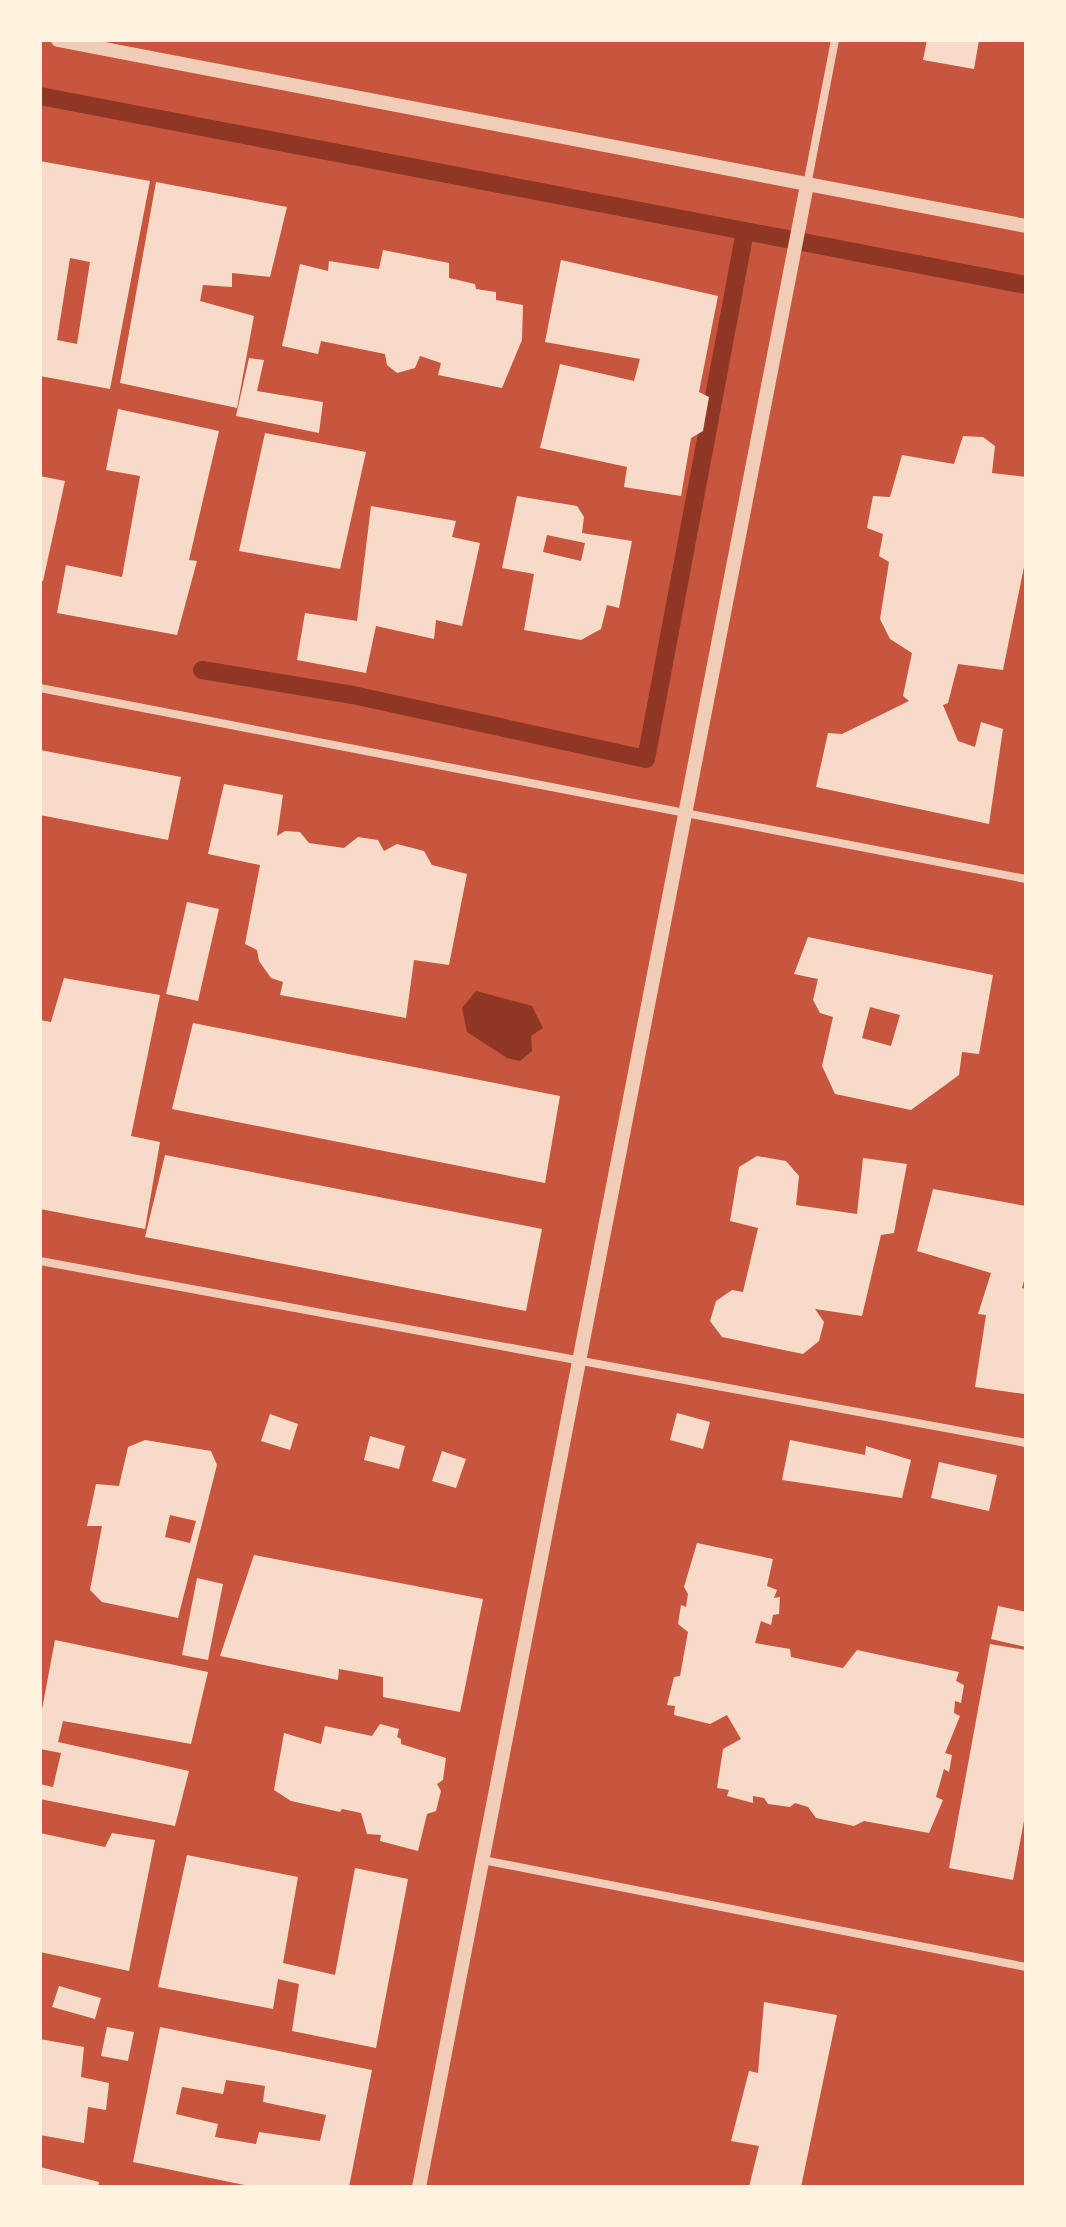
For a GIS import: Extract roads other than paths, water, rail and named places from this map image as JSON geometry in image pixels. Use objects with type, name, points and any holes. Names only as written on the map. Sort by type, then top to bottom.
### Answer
[{"type":"street","points":[[58,40],[1026,226]]},
{"type":"street","points":[[419,2187],[835,40]]},
{"type":"street","points":[[40,688],[1026,879]]},
{"type":"street","points":[[40,1261],[1026,1443]]},
{"type":"street","points":[[483,1860],[1026,1967]]},
{"type":"waterway","points":[[40,96],[745,231]]},
{"type":"waterway","points":[[202,670],[353,695],[646,759],[745,231],[1026,285]]}]
